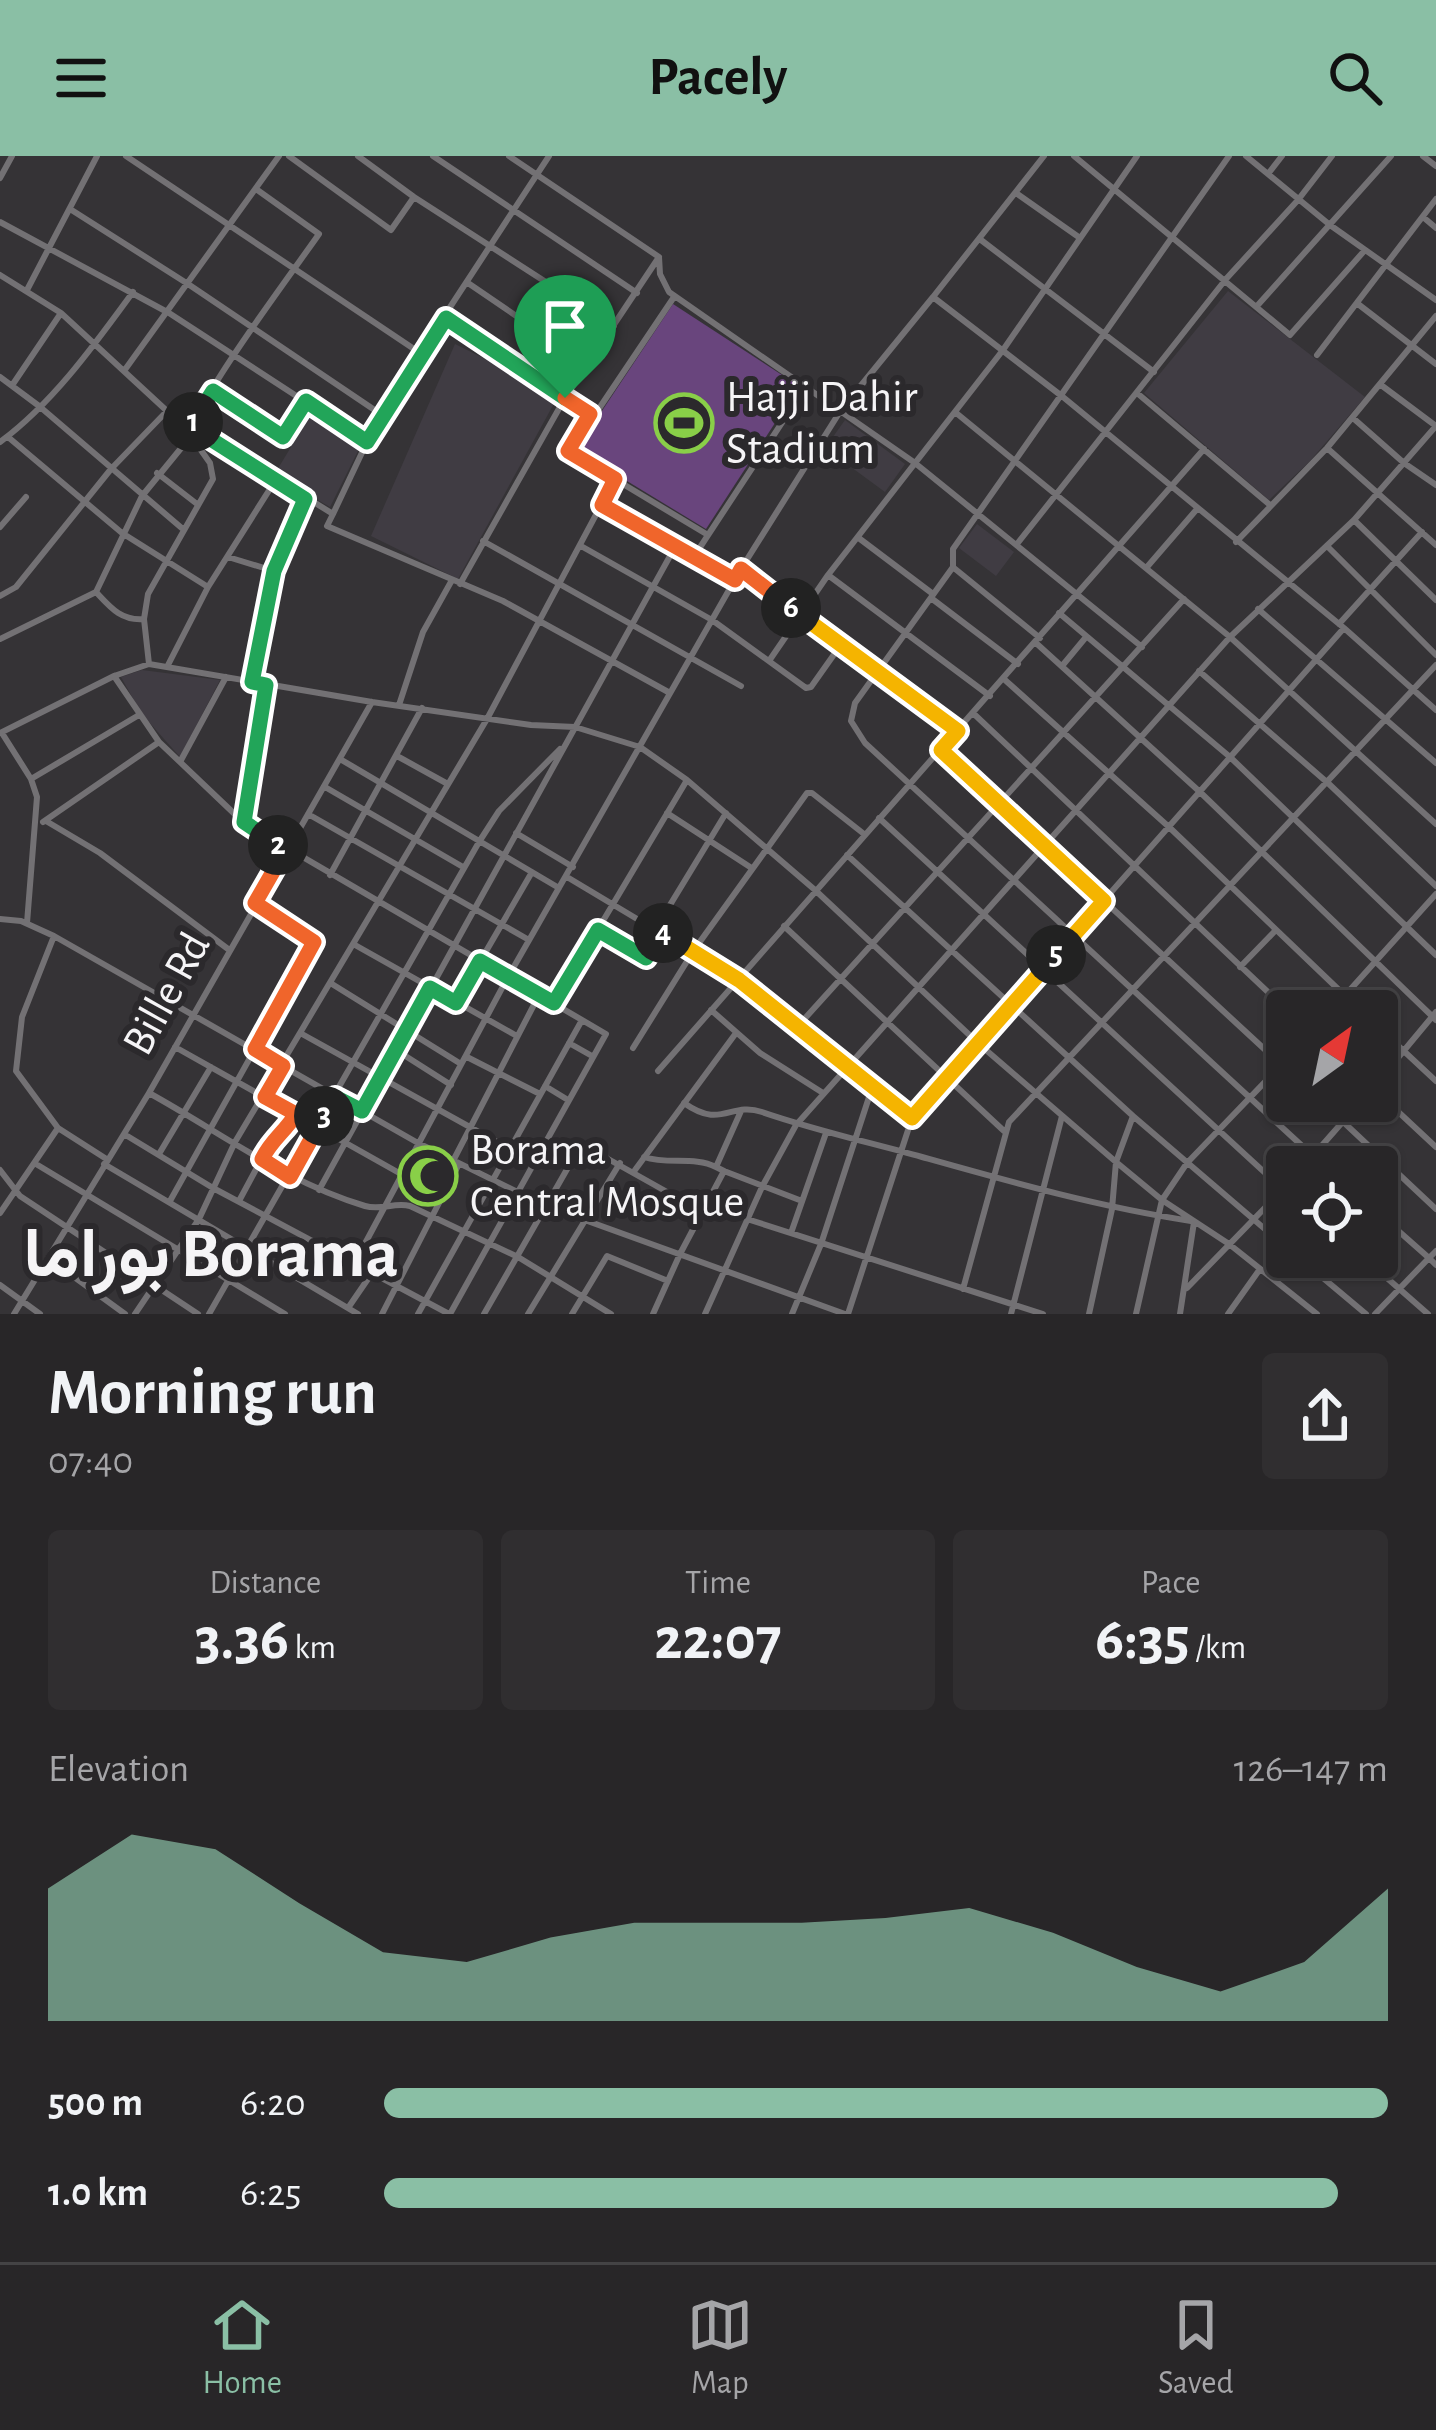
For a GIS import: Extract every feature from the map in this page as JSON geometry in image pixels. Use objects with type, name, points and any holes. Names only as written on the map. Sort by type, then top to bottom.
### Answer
[{"type":"street","points":[[0,178],[12,156]]},
{"type":"street","points":[[27,290],[98,156]]},
{"type":"street","points":[[126,156],[420,353]]},
{"type":"street","points":[[124,371],[279,156]]},
{"type":"street","points":[[289,156],[391,230],[414,197]]},
{"type":"street","points":[[358,156],[614,326]]},
{"type":"street","points":[[433,156],[637,293]]},
{"type":"street","points":[[509,156],[659,257],[662,283],[674,297],[915,463],[1142,646]]},
{"type":"street","points":[[550,156],[382,416],[327,526],[541,621],[670,693]]},
{"type":"street","points":[[354,1264],[508,977],[741,569],[841,410],[1044,156]]},
{"type":"street","points":[[1074,156],[1291,334],[1365,250]]},
{"type":"street","points":[[770,662],[827,575],[1003,350],[1137,156]]},
{"type":"street","points":[[1229,156],[953,548],[953,567],[855,703],[851,721],[865,743],[1302,1146]]},
{"type":"street","points":[[1246,156],[1330,225],[1436,300]]},
{"type":"street","points":[[1268,175],[1282,156]]},
{"type":"street","points":[[1017,544],[1226,279],[1332,156]]},
{"type":"street","points":[[1257,306],[1391,156]]},
{"type":"street","points":[[1423,156],[1436,166]]},
{"type":"street","points":[[0,639],[96,592],[142,496],[319,233],[256,189]]},
{"type":"street","points":[[1016,193],[1080,238]]},
{"type":"street","points":[[1317,355],[1436,199]]},
{"type":"street","points":[[70,209],[382,416]]},
{"type":"street","points":[[1423,217],[1436,228]]},
{"type":"street","points":[[0,222],[169,313],[367,442]]},
{"type":"street","points":[[981,240],[1154,372]]},
{"type":"street","points":[[399,705],[423,632],[484,541],[565,398],[659,257]]},
{"type":"street","points":[[0,275],[61,313],[190,431],[333,514]]},
{"type":"street","points":[[468,283],[588,364]]},
{"type":"street","points":[[0,442],[94,345],[133,292]]},
{"type":"street","points":[[446,318],[594,416],[674,297]]},
{"type":"street","points":[[934,297],[1063,397],[1436,710]]},
{"type":"street","points":[[1358,304],[1436,364]]},
{"type":"street","points":[[12,386],[61,313]]},
{"type":"street","points":[[1236,542],[1328,448],[1436,316]]},
{"type":"street","points":[[0,377],[184,530]]},
{"type":"street","points":[[706,1314],[762,1187],[796,1125],[1199,671],[1354,520],[1436,426],[1381,385]]},
{"type":"street","points":[[693,558],[806,386]]},
{"type":"street","points":[[213,391],[283,437],[306,401]]},
{"type":"street","points":[[1137,393],[1270,505]]},
{"type":"street","points":[[0,596],[16,587],[111,469],[167,412]]},
{"type":"street","points":[[956,412],[1231,637],[1436,824]]},
{"type":"street","points":[[590,414],[568,451],[708,535]]},
{"type":"street","points":[[1353,418],[1436,485]]},
{"type":"street","points":[[149,664],[143,619],[148,594],[213,479],[190,431]]},
{"type":"street","points":[[8,436],[122,532],[208,587]]},
{"type":"street","points":[[1328,448],[1436,545]]},
{"type":"street","points":[[658,1071],[1204,449]]},
{"type":"street","points":[[157,473],[198,505]]},
{"type":"street","points":[[135,1314],[199,1220],[236,1142],[487,719],[615,479]]},
{"type":"street","points":[[167,667],[208,587],[275,481]]},
{"type":"street","points":[[0,527],[26,497]]},
{"type":"street","points":[[252,682],[274,571],[305,499]]},
{"type":"street","points":[[602,505],[735,580]]},
{"type":"street","points":[[1147,567],[1197,509]]},
{"type":"street","points":[[1354,520],[1436,600]]},
{"type":"street","points":[[0,919],[27,923],[54,936],[335,1097],[515,1192],[583,1221],[846,1314],[912,1118],[1316,660],[1370,589],[1422,532]]},
{"type":"street","points":[[858,538],[1018,664]]},
{"type":"street","points":[[484,541],[741,686]]},
{"type":"street","points":[[581,546],[712,620],[810,688],[840,646]]},
{"type":"street","points":[[1327,546],[1436,655]]},
{"type":"street","points":[[319,1190],[675,547]]},
{"type":"street","points":[[228,557],[274,571]]},
{"type":"street","points":[[953,567],[1038,640],[1435,1016],[1398,1060]]},
{"type":"street","points":[[741,569],[958,731]]},
{"type":"street","points":[[827,575],[990,696]]},
{"type":"street","points":[[96,592],[121,616],[143,619]]},
{"type":"street","points":[[798,1026],[1184,599]]},
{"type":"street","points":[[1258,609],[1436,763]]},
{"type":"street","points":[[1059,614],[1230,757],[1436,955]]},
{"type":"street","points":[[1062,666],[1086,637]]},
{"type":"street","points":[[27,923],[42,822],[31,779],[0,732],[114,676],[149,664],[372,702],[575,727],[640,747],[687,780],[1116,1162],[1317,1314]]},
{"type":"street","points":[[963,1288],[1004,1131],[1099,1022],[1329,784],[1436,665]]},
{"type":"street","points":[[1199,671],[1329,784],[1436,890],[1350,990]]},
{"type":"street","points":[[114,676],[158,742],[244,822],[606,1034],[450,1314],[213,1188],[124,1134]]},
{"type":"street","points":[[180,762],[226,677]]},
{"type":"street","points":[[1005,680],[1169,827],[1338,990]]},
{"type":"street","points":[[244,822],[266,685]]},
{"type":"street","name":"Bille Rd","points":[[14,1314],[149,1094],[372,702]]},
{"type":"street","points":[[330,874],[422,708]]},
{"type":"street","points":[[974,714],[1266,991]]},
{"type":"street","points":[[31,779],[139,715]]},
{"type":"street","points":[[42,822],[158,742]]},
{"type":"street","points":[[209,1314],[479,842],[500,811],[566,742]]},
{"type":"street","points":[[941,750],[1266,1048]]},
{"type":"street","points":[[397,756],[447,784]]},
{"type":"street","points":[[340,759],[560,888]]},
{"type":"street","points":[[554,1003],[687,780]]},
{"type":"street","points":[[325,787],[464,867]]},
{"type":"street","points":[[633,1048],[750,868],[809,792],[864,834]]},
{"type":"street","points":[[667,813],[750,868]]},
{"type":"street","points":[[598,930],[646,958],[726,813]]},
{"type":"street","points":[[308,814],[529,940]]},
{"type":"street","points":[[879,818],[1266,1171]]},
{"type":"street","points":[[42,822],[100,853],[229,949]]},
{"type":"street","points":[[516,833],[573,866]]},
{"type":"street","points":[[847,855],[1068,1058],[1266,1231]]},
{"type":"street","points":[[456,1003],[532,872]]},
{"type":"street","points":[[567,877],[739,980],[912,1118]]},
{"type":"street","points":[[170,1201],[314,942],[255,903]]},
{"type":"street","points":[[784,926],[1004,1131]]},
{"type":"street","points":[[1240,967],[1274,932]]},
{"type":"street","points":[[54,936],[22,1017],[15,1063],[20,1079],[58,1128],[199,1220],[358,1314]]},
{"type":"street","points":[[355,945],[517,1036]]},
{"type":"street","points":[[332,984],[465,1061],[568,1100]]},
{"type":"street","points":[[382,1314],[539,995]]},
{"type":"street","points":[[711,1010],[760,1053],[823,1093]]},
{"type":"street","points":[[418,1314],[582,1020]]},
{"type":"street","points":[[634,1171],[736,1033]]},
{"type":"street","points":[[302,1034],[533,1162]]},
{"type":"street","points":[[569,1043],[593,1056]]},
{"type":"street","points":[[1398,1045],[1436,1081]]},
{"type":"street","points":[[175,1047],[401,1174]]},
{"type":"street","points":[[396,1051],[451,1085]]},
{"type":"street","points":[[159,1154],[211,1067]]},
{"type":"street","points":[[1136,1314],[1162,1200],[1187,1162],[1266,1083]]},
{"type":"street","points":[[792,1314],[821,1244],[872,1088]]},
{"type":"street","points":[[149,1094],[290,1177],[369,1208],[398,1203],[433,1216],[549,1275],[611,1314]]},
{"type":"street","points":[[684,1103],[704,1116],[755,1109],[796,1125],[1112,1209],[1195,1222]]},
{"type":"street","points":[[1398,1109],[1436,1147]]},
{"type":"street","points":[[653,1314],[720,1169],[741,1111]]},
{"type":"street","points":[[239,1201],[273,1138],[285,1132],[296,1114]]},
{"type":"street","points":[[1012,1309],[1062,1115]]},
{"type":"street","points":[[1089,1314],[1112,1209],[1116,1162],[1133,1116]]},
{"type":"street","points":[[1322,1146],[1342,1122]]},
{"type":"street","points":[[1344,1122],[1436,1209]]},
{"type":"street","points":[[0,1213],[58,1128]]},
{"type":"street","points":[[790,1233],[826,1133]]},
{"type":"street","points":[[484,1314],[581,1148],[595,1149],[701,1211]]},
{"type":"street","points":[[644,1157],[660,1162],[705,1162],[802,1201]]},
{"type":"street","points":[[528,1314],[620,1163]]},
{"type":"street","points":[[36,1164],[285,1314]]},
{"type":"street","points":[[0,1170],[14,1190],[196,1313]]},
{"type":"street","points":[[1187,1288],[1266,1208]]},
{"type":"street","points":[[747,1219],[963,1288],[1012,1309],[1042,1314]]},
{"type":"street","points":[[1180,1314],[1195,1222]]},
{"type":"street","points":[[1398,1231],[1436,1265]]},
{"type":"street","points":[[1325,1278],[1371,1314],[1436,1251]]},
{"type":"street","points":[[572,1314],[607,1256],[668,1281]]},
{"type":"street","points":[[48,1258],[125,1314]]},
{"type":"street","points":[[1228,1314],[1260,1269]]},
{"type":"street","points":[[348,1308],[372,1273]]},
{"type":"street","points":[[1388,1278],[1428,1314]]},
{"type":"street","points":[[0,1285],[40,1314]]},
{"type":"shaded area","points":[[1228,291],[1365,397],[1269,500],[1144,393]]},
{"type":"shaded area","name":"Hajji Dahir Stadium","points":[[673,304],[799,386],[706,529],[576,450]]},
{"type":"shaded area","points":[[455,344],[557,398],[458,579],[371,536]]},
{"type":"shaded area","points":[[307,406],[362,443],[330,507],[274,475],[291,447],[284,441]]},
{"type":"shaded area","points":[[845,420],[905,464],[885,492],[825,448]]},
{"type":"shaded area","points":[[977,524],[1014,552],[996,576],[959,548]]},
{"type":"shaded area","points":[[142,670],[220,680],[180,757],[141,713],[121,677]]},
{"type":"place","name":"Hajji Dahir Stadium","points":[[684,423]]},
{"type":"place","name":"Borama Central Mosque","points":[[428,1176]]},
{"type":"district","name":"بوراما Borama","points":[[211,1255]]},
{"type":"route","points":[[446,318],[565,398],[590,414],[568,451],[615,479],[602,505],[735,580],[741,569],[958,731],[941,750],[1104,901],[912,1118],[739,980],[694,950],[662,932],[646,958],[598,930],[554,1003],[480,961],[456,1003],[430,988],[362,1111],[335,1097],[290,1177],[262,1159],[273,1138],[285,1132],[296,1114],[265,1097],[283,1066],[255,1049],[314,942],[255,903],[286,849],[244,822],[266,685],[252,682],[261,624],[274,571],[305,499],[190,426],[213,391],[283,437],[306,401],[367,442],[446,318]]}]
